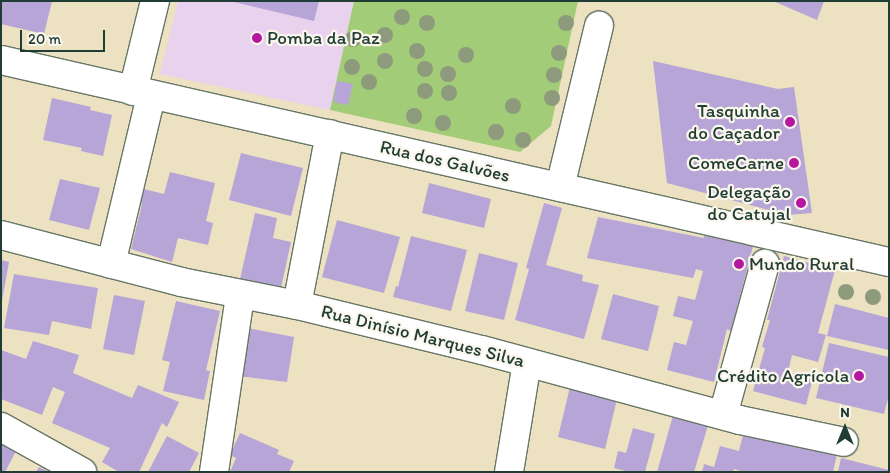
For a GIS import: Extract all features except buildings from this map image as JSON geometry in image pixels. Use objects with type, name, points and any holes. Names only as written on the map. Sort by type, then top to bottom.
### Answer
[{"type":"street","points":[[111,264],[142,93],[155,1]]},
{"type":"street","points":[[560,187],[599,26]]},
{"type":"street","name":"Rua dos Galvões","points":[[1,60],[889,262]]},
{"type":"street","points":[[296,305],[330,134]]},
{"type":"street","name":"Rua Dinísio Marques Silva","points":[[1,235],[111,264],[240,295],[296,305],[527,362],[723,415],[844,442]]},
{"type":"street","points":[[723,415],[765,264]]},
{"type":"street","points":[[214,472],[240,295]]},
{"type":"street","points":[[509,472],[527,362]]},
{"type":"street","points":[[1,427],[82,472]]},
{"type":"shaded area","name":"Pomba da Paz","points":[[178,1],[354,1],[330,110],[160,74]]},
{"type":"green space","points":[[354,1],[578,1],[551,126],[520,152],[330,110]]},
{"type":"place","name":"Pomba da Paz","points":[[257,38]]},
{"type":"place","name":"Tasquinha do Caçador","points":[[790,122]]},
{"type":"place","name":"ComeCarne","points":[[794,163]]},
{"type":"place","name":"Delegação do Catujal","points":[[801,203]]},
{"type":"place","name":"Mundo Rural","points":[[739,264]]},
{"type":"place","name":"Crédito Agrícola","points":[[859,376]]}]
